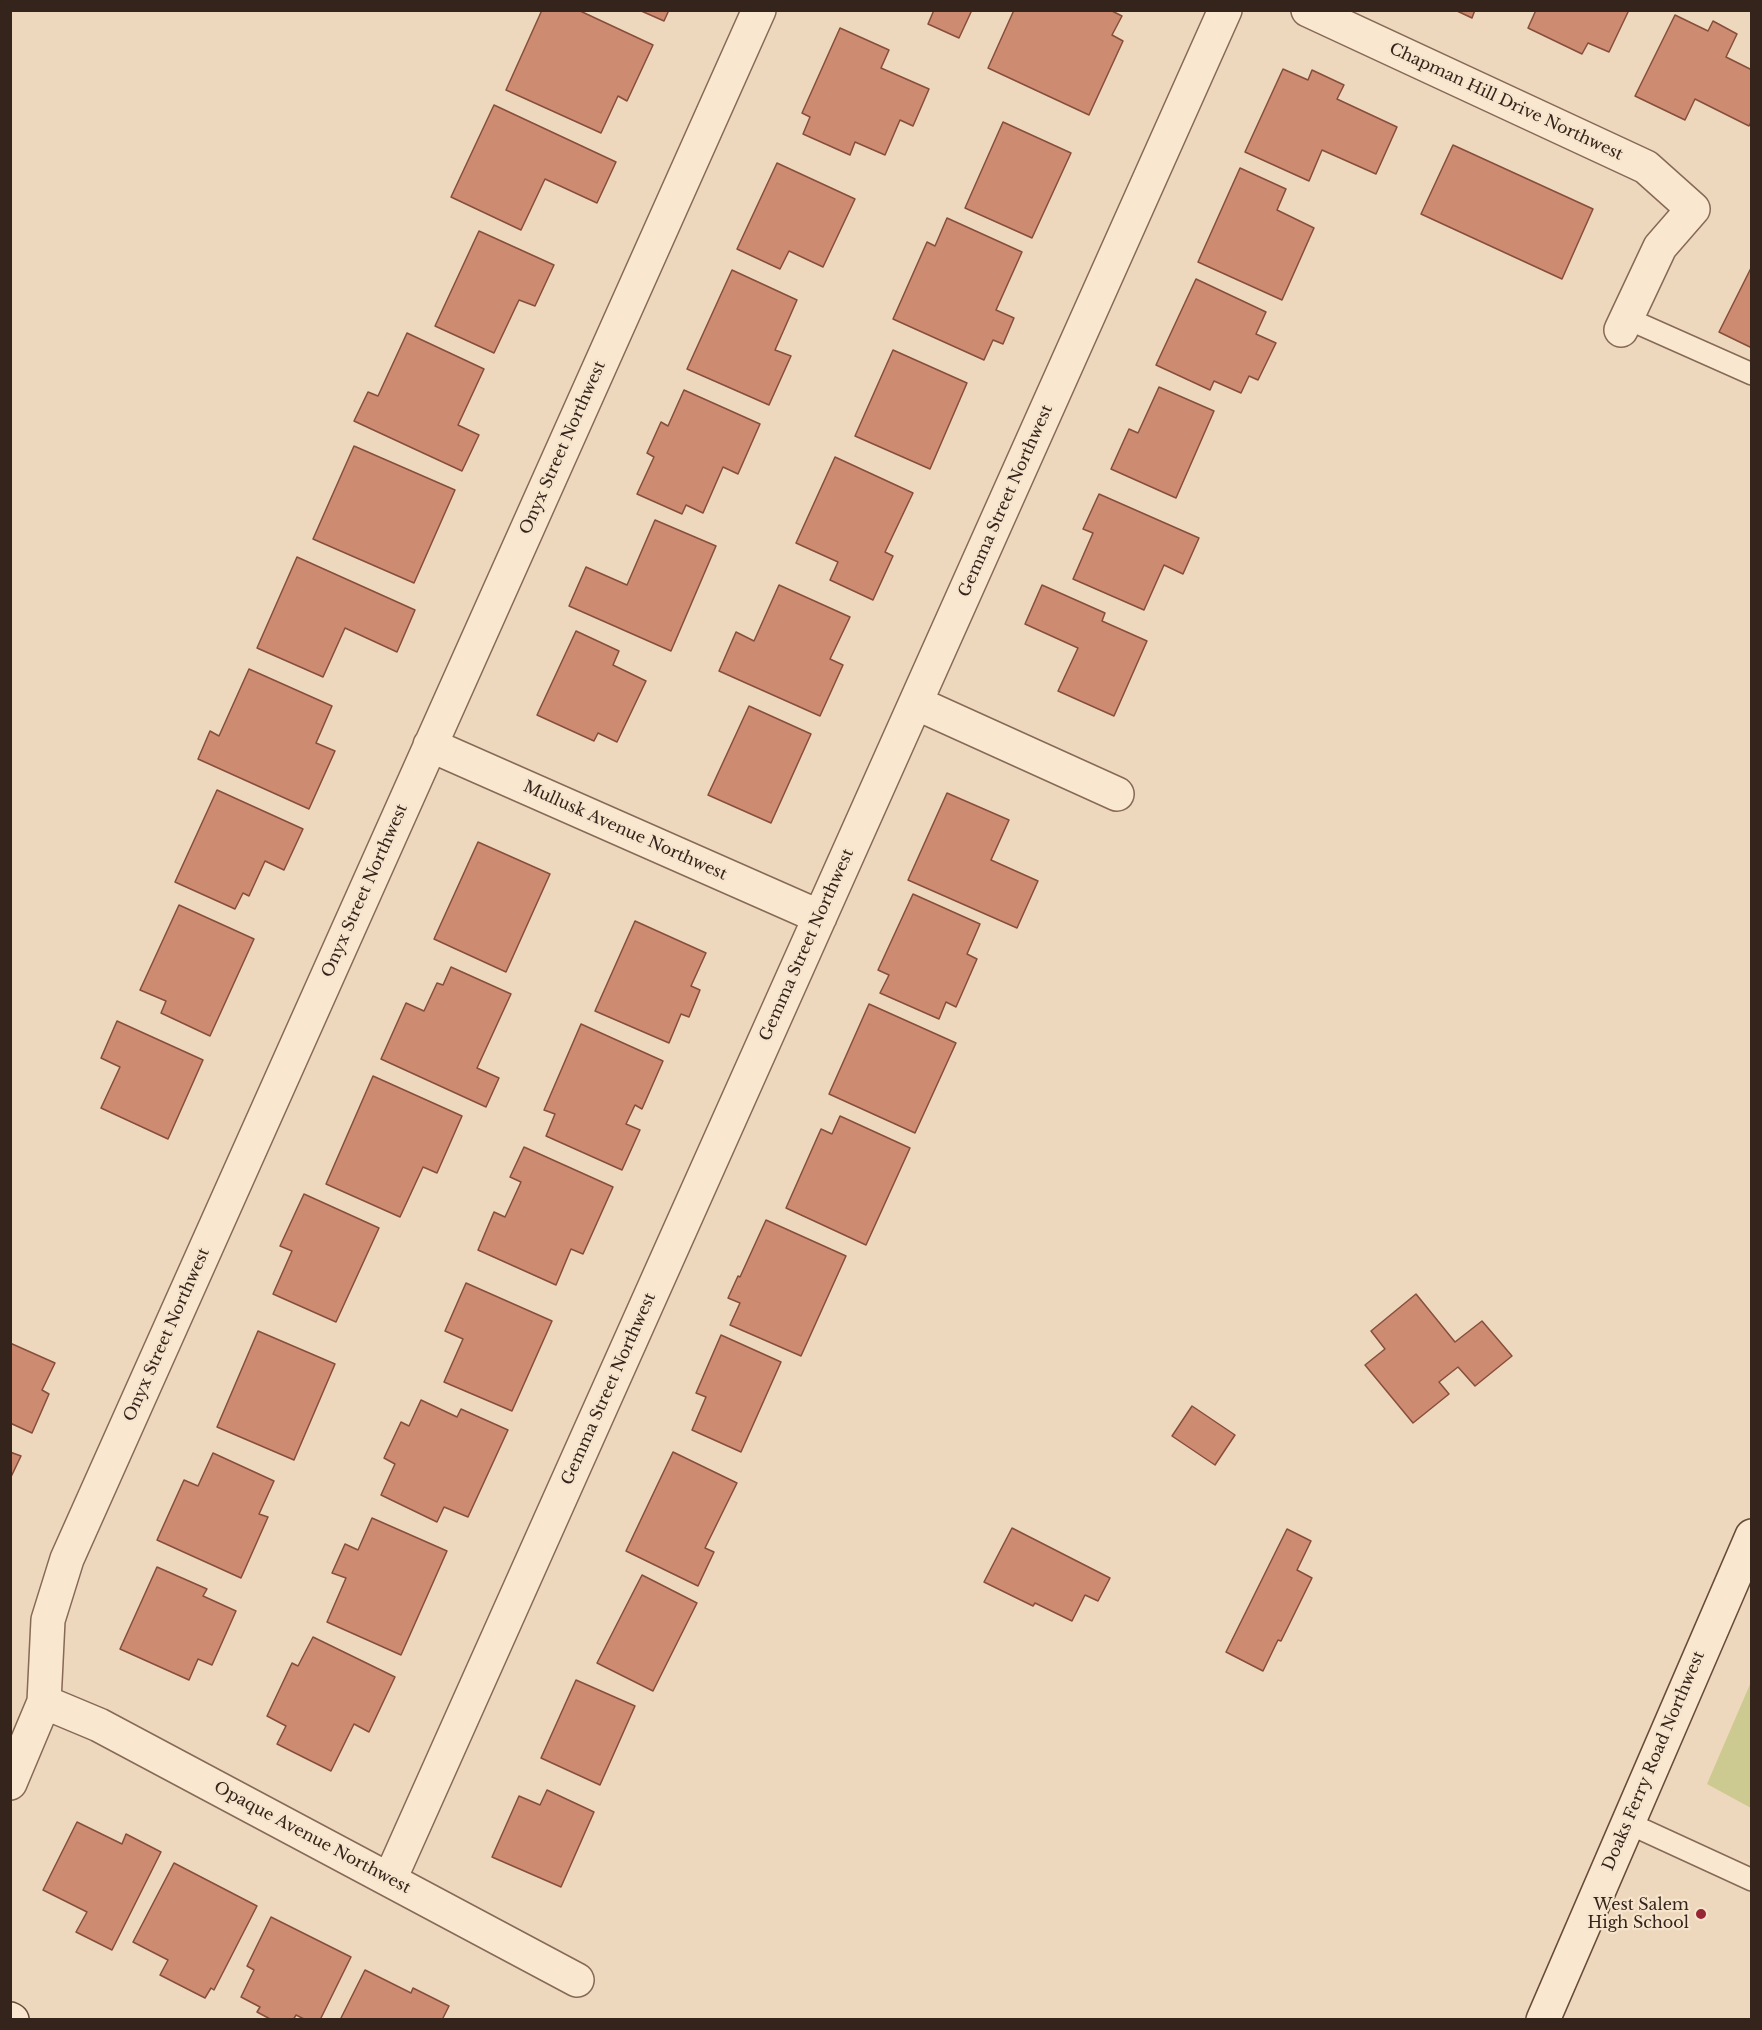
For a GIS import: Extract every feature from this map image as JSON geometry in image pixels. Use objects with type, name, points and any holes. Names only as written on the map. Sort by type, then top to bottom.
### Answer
[{"type":"street","name":"Onyx Street Northwest","points":[[10,1783],[44,1702],[48,1620],[67,1559],[759,10]]},
{"type":"street","name":"Gemma Street Northwest","points":[[390,1879],[1225,10]]},
{"type":"street","name":"Chapman Hill Drive Northwest","points":[[1308,10],[1646,167],[1693,209],[1660,247],[1624,324]]},
{"type":"street","points":[[916,703],[1117,794]]},
{"type":"street","name":"Mullusk Avenue Northwest","points":[[430,745],[819,917]]},
{"type":"street","name":"Doaks Ferry Road Northwest","points":[[1543,2019],[1752,1536]]},
{"type":"street","name":"Opaque Avenue Northwest","points":[[44,1702],[99,1725],[577,1980]]},
{"type":"lane","points":[[1624,324],[1752,374]]},
{"type":"lane","points":[[1628,1823],[1752,1880]]},
{"type":"shaded area","points":[[1751,1682],[1751,1808],[1707,1784]]},
{"type":"building","points":[[542,10],[578,10],[653,45],[627,101],[618,96],[601,133],[506,90]]},
{"type":"building","points":[[639,10],[669,10],[664,21]]},
{"type":"building","points":[[934,10],[972,10],[959,38],[928,24]]},
{"type":"building","points":[[1014,10],[1110,10],[1122,16],[1112,35],[1123,41],[1089,115],[988,68]]},
{"type":"building","points":[[1455,10],[1475,10],[1472,18]]},
{"type":"building","points":[[1536,10],[1629,10],[1609,52],[1588,43],[1582,54],[1528,28]]},
{"type":"building","points":[[1675,15],[1708,31],[1713,21],[1737,34],[1726,57],[1752,70],[1752,120],[1749,126],[1695,99],[1685,120],[1635,96]]},
{"type":"building","points":[[840,28],[889,50],[881,68],[929,89],[913,126],[900,120],[885,155],[855,142],[850,155],[803,134],[810,117],[802,113]]},
{"type":"building","points":[[1283,69],[1308,80],[1312,70],[1344,85],[1337,99],[1397,127],[1376,174],[1322,150],[1309,181],[1245,152]]},
{"type":"building","points":[[494,105],[616,162],[597,203],[545,179],[521,230],[451,197]]},
{"type":"building","points":[[1003,122],[1071,153],[1032,238],[965,208]]},
{"type":"building","points":[[1453,145],[1593,209],[1562,279],[1421,214]]},
{"type":"building","points":[[777,163],[855,199],[823,267],[789,251],[780,269],[737,249]]},
{"type":"building","points":[[1240,168],[1286,189],[1277,210],[1314,228],[1282,300],[1198,262]]},
{"type":"building","points":[[947,218],[1022,252],[996,310],[1014,318],[1003,344],[993,340],[984,360],[893,319],[927,242],[935,246]]},
{"type":"building","points":[[479,231],[554,265],[535,306],[519,300],[494,353],[435,326]]},
{"type":"building","points":[[1752,266],[1752,348],[1719,332]]},
{"type":"building","points":[[732,270],[797,300],[775,350],[791,356],[769,405],[687,369]]},
{"type":"building","points":[[1196,279],[1266,312],[1256,334],[1276,343],[1258,380],[1249,376],[1241,393],[1214,381],[1210,390],[1156,365]]},
{"type":"building","points":[[407,333],[484,369],[458,425],[479,435],[462,471],[354,421],[368,392],[378,396]]},
{"type":"building","points":[[893,350],[967,383],[930,469],[855,436]]},
{"type":"building","points":[[1159,387],[1214,411],[1176,498],[1111,469],[1129,429],[1138,433]]},
{"type":"building","points":[[684,390],[760,424],[738,474],[723,467],[703,513],[686,505],[682,514],[637,494],[654,457],[647,453],[661,422],[668,426]]},
{"type":"building","points":[[354,446],[455,490],[414,583],[313,539]]},
{"type":"building","points":[[835,457],[913,493],[885,552],[893,556],[873,600],[830,580],[838,562],[796,543]]},
{"type":"building","points":[[1099,494],[1199,538],[1183,574],[1164,565],[1144,610],[1073,579],[1093,533],[1083,529]]},
{"type":"building","points":[[655,520],[716,546],[671,651],[569,606],[586,567],[627,585]]},
{"type":"building","points":[[297,557],[415,610],[397,652],[345,628],[323,677],[257,648]]},
{"type":"building","points":[[779,585],[850,617],[830,659],[843,665],[820,716],[719,671],[736,632],[754,641]]},
{"type":"building","points":[[1042,585],[1105,613],[1102,621],[1147,641],[1114,716],[1058,691],[1078,648],[1025,624]]},
{"type":"building","points":[[576,631],[619,651],[613,665],[646,681],[617,742],[598,733],[594,741],[537,715]]},
{"type":"building","points":[[249,669],[332,706],[316,743],[335,751],[309,809],[198,759],[210,731],[219,736]]},
{"type":"building","points":[[749,706],[811,734],[771,823],[708,795]]},
{"type":"building","points":[[217,790],[303,829],[284,870],[265,861],[249,896],[243,893],[235,909],[175,882]]},
{"type":"building","points":[[947,793],[1009,820],[991,860],[1038,881],[1017,928],[908,880]]},
{"type":"building","points":[[478,842],[550,874],[506,972],[434,939]]},
{"type":"building","points":[[913,894],[980,924],[967,954],[977,959],[956,1007],[946,1002],[939,1019],[880,993],[889,975],[878,970]]},
{"type":"building","points":[[179,905],[254,939],[210,1036],[161,1013],[166,1001],[140,990]]},
{"type":"building","points":[[635,921],[706,953],[691,986],[700,990],[689,1017],[681,1014],[669,1043],[595,1011]]},
{"type":"building","points":[[451,967],[511,994],[477,1068],[499,1078],[486,1107],[381,1059],[406,1003],[424,1011],[437,983],[443,985]]},
{"type":"building","points":[[869,1004],[956,1043],[915,1133],[829,1094]]},
{"type":"building","points":[[117,1021],[203,1060],[168,1139],[101,1108],[120,1067],[101,1058]]},
{"type":"building","points":[[581,1024],[663,1061],[642,1109],[635,1105],[626,1124],[640,1130],[622,1170],[546,1136],[555,1114],[544,1110]]},
{"type":"building","points":[[373,1076],[462,1116],[437,1173],[423,1167],[400,1217],[326,1184]]},
{"type":"building","points":[[840,1116],[910,1148],[866,1245],[786,1208],[821,1129],[832,1134]]},
{"type":"building","points":[[524,1147],[613,1187],[583,1254],[571,1249],[556,1285],[478,1250],[494,1212],[505,1217],[521,1182],[510,1177]]},
{"type":"building","points":[[304,1194],[379,1228],[336,1322],[273,1294],[292,1251],[280,1246]]},
{"type":"building","points":[[766,1220],[846,1256],[801,1356],[730,1325],[740,1303],[728,1298]]},
{"type":"building","points":[[466,1283],[552,1321],[512,1411],[444,1382],[463,1339],[445,1331]]},
{"type":"building","points":[[1416,1294],[1455,1342],[1482,1321],[1512,1356],[1475,1386],[1458,1367],[1439,1382],[1449,1394],[1413,1423],[1365,1365],[1385,1349],[1371,1331]]},
{"type":"building","points":[[258,1331],[335,1364],[294,1460],[217,1427]]},
{"type":"building","points":[[721,1335],[781,1362],[741,1452],[692,1430],[706,1397],[696,1393]]},
{"type":"building","points":[[10,1343],[55,1363],[42,1390],[49,1394],[32,1433],[10,1423]]},
{"type":"building","points":[[421,1400],[457,1417],[461,1409],[508,1430],[468,1517],[444,1507],[437,1522],[381,1495],[395,1464],[384,1458],[401,1422],[409,1426]]},
{"type":"building","points":[[1192,1406],[1235,1435],[1215,1465],[1172,1436]]},
{"type":"building","points":[[10,1452],[21,1456],[10,1479]]},
{"type":"building","points":[[673,1452],[737,1483],[705,1548],[714,1552],[698,1586],[626,1551]]},
{"type":"building","points":[[213,1453],[274,1481],[259,1514],[268,1517],[241,1578],[157,1540],[184,1480],[198,1486]]},
{"type":"building","points":[[372,1518],[447,1551],[401,1655],[327,1622],[346,1578],[332,1573],[345,1544],[358,1550]]},
{"type":"building","points":[[1012,1528],[1110,1578],[1098,1601],[1085,1595],[1072,1621],[1035,1603],[1033,1606],[984,1582]]},
{"type":"building","points":[[1287,1529],[1311,1541],[1297,1570],[1312,1578],[1281,1641],[1278,1640],[1263,1671],[1226,1652]]},
{"type":"building","points":[[157,1567],[207,1589],[203,1596],[236,1611],[212,1665],[198,1659],[189,1680],[120,1649]]},
{"type":"building","points":[[642,1575],[697,1603],[653,1691],[597,1663]]},
{"type":"building","points":[[313,1637],[395,1677],[369,1732],[354,1724],[331,1771],[277,1744],[286,1726],[267,1716],[292,1663],[298,1666]]},
{"type":"building","points":[[576,1680],[635,1706],[600,1785],[541,1758]]},
{"type":"building","points":[[547,1790],[594,1812],[561,1887],[492,1857],[519,1796],[540,1805]]},
{"type":"building","points":[[77,1822],[122,1844],[126,1834],[161,1852],[112,1950],[76,1932],[87,1912],[43,1890]]},
{"type":"building","points":[[174,1863],[257,1906],[214,1990],[211,1988],[205,1998],[160,1975],[168,1960],[133,1942]]},
{"type":"building","points":[[271,1917],[351,1957],[320,2020],[306,2020],[296,2015],[293,2020],[272,2020],[257,2012],[260,2007],[241,1997],[254,1970],[247,1966]]},
{"type":"building","points":[[365,1970],[411,1993],[413,1988],[449,2006],[442,2020],[340,2020]]},
{"type":"place","name":"West Salem High School","points":[[1701,1914]]}]
